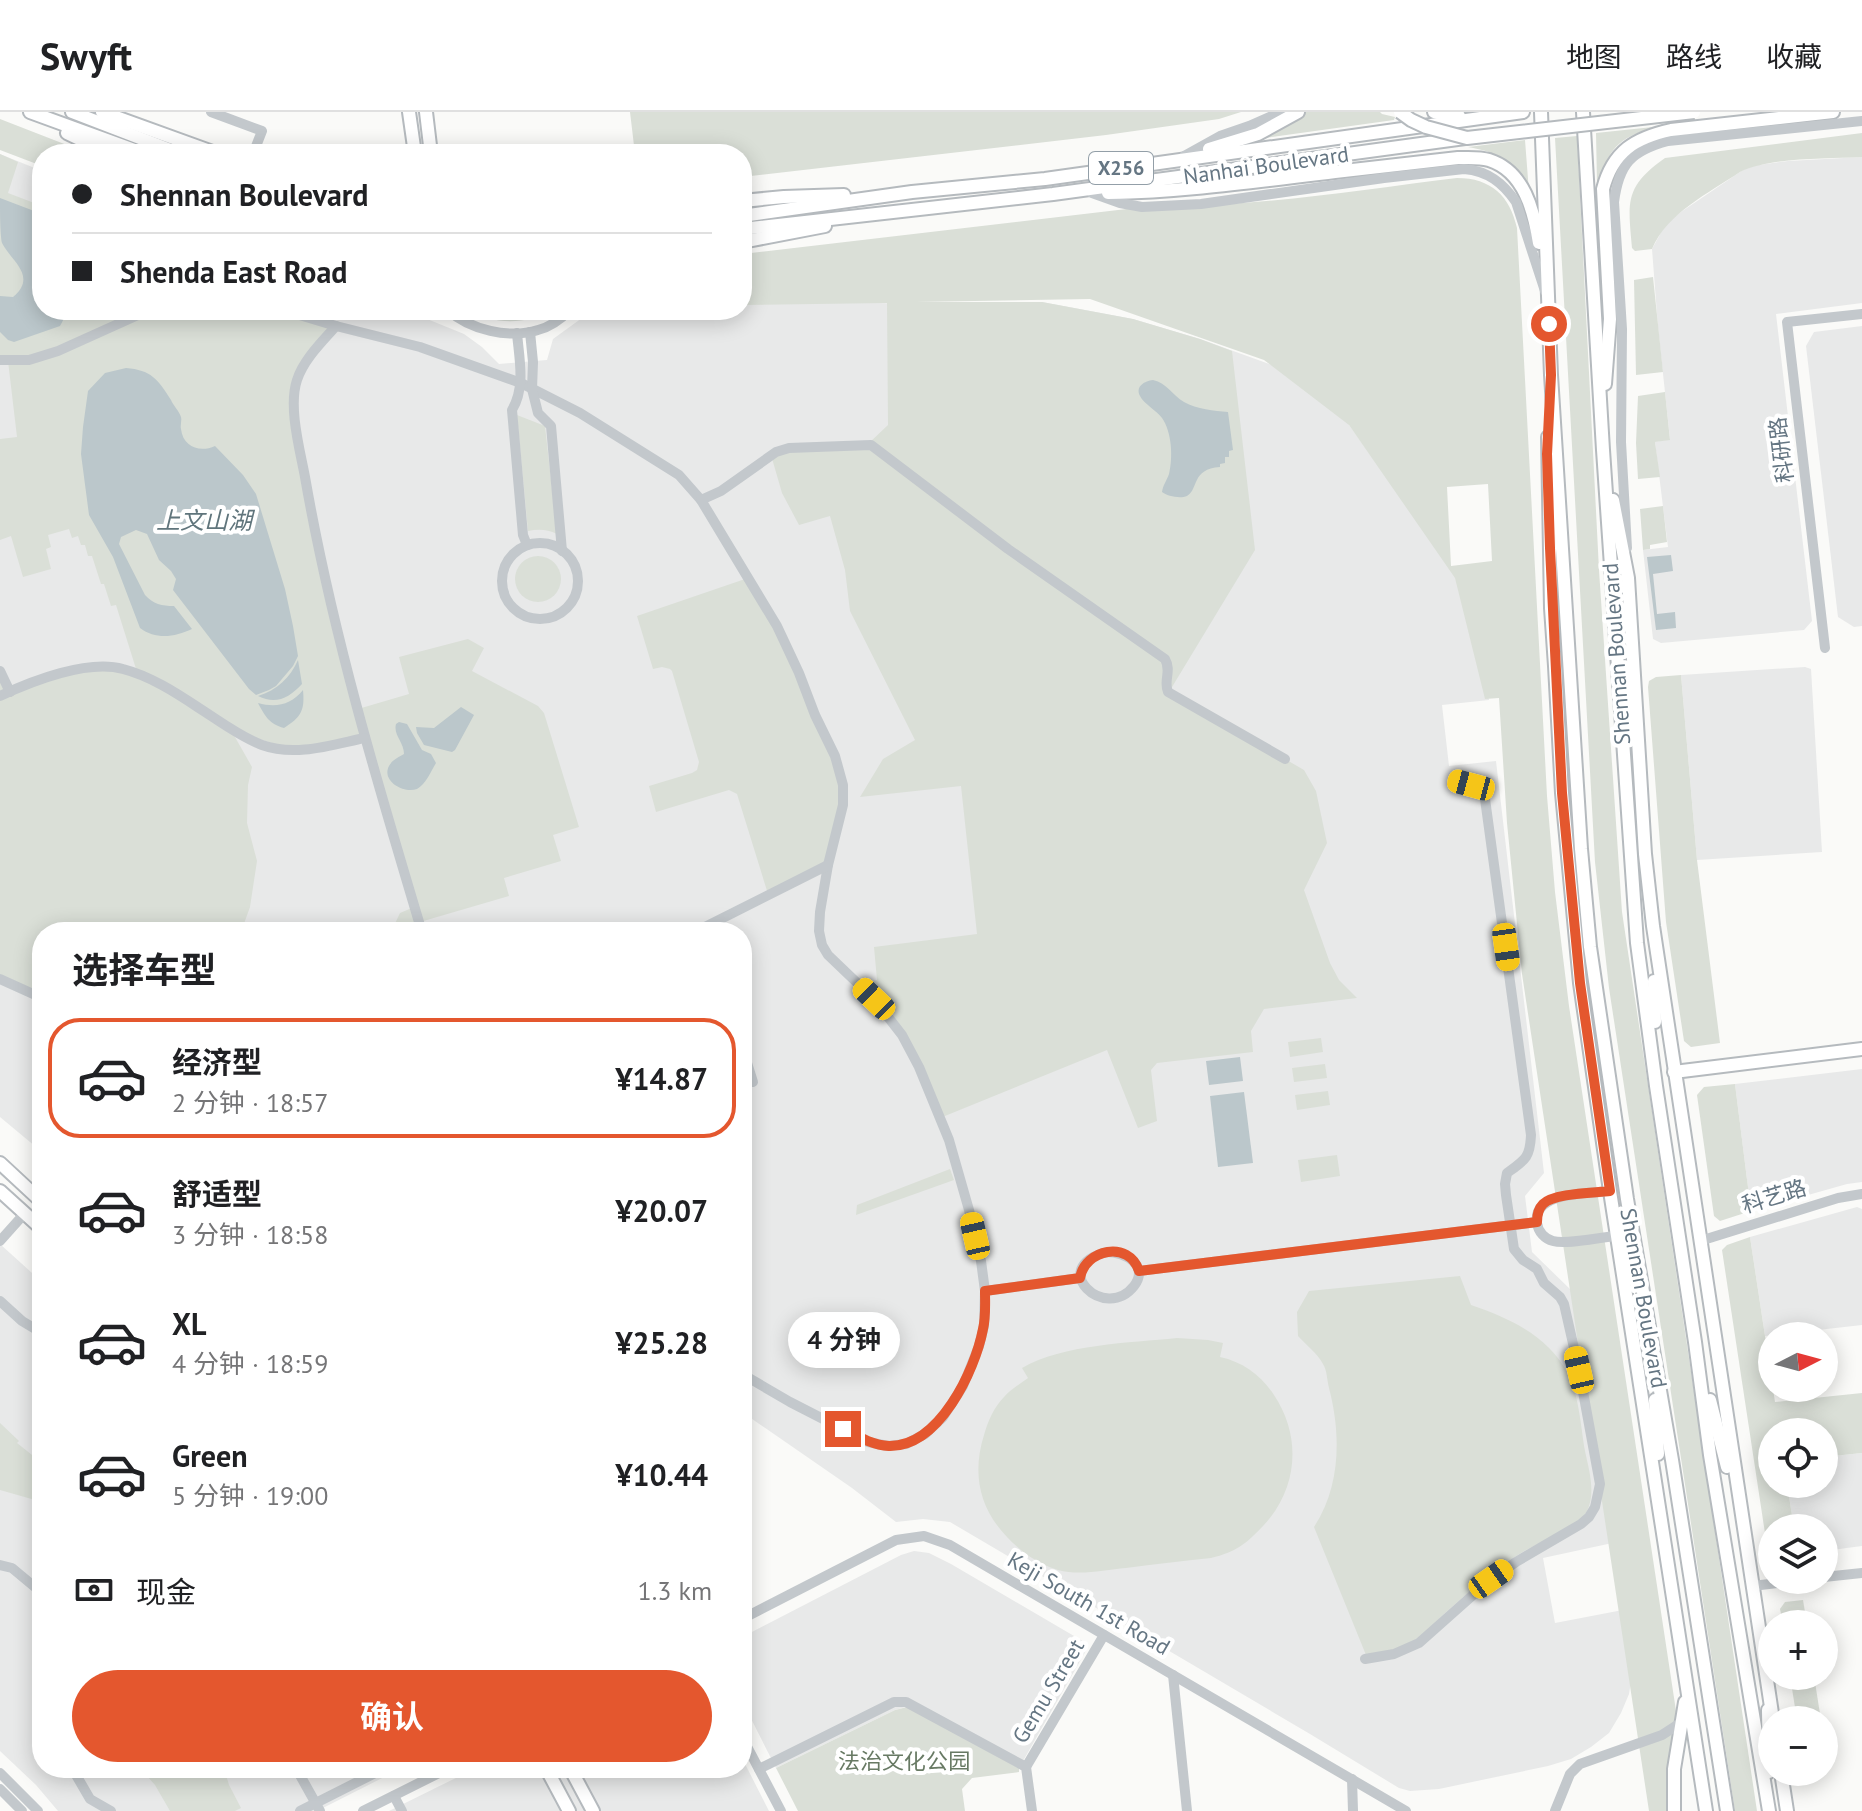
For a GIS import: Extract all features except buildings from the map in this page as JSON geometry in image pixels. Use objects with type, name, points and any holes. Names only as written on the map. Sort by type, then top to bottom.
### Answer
[{"type":"main road","points":[[28,112],[91,144]]},
{"type":"main road","points":[[28,112],[117,144]]},
{"type":"main road","points":[[72,112],[155,144]]},
{"type":"main road","points":[[102,112],[190,144]]},
{"type":"main road","points":[[409,112],[413,144]]},
{"type":"main road","points":[[426,112],[430,144]]},
{"type":"main road","points":[[1156,163],[1258,134],[1279,119],[1298,112]]},
{"type":"main road","points":[[1400,112],[1426,127],[1467,138]]},
{"type":"main road","points":[[1434,112],[1482,117]]},
{"type":"main road","name":"Nanhai Boulevard","points":[[752,215],[912,192],[1045,179],[1523,112]]},
{"type":"main road","name":"Shennan Boulevard","points":[[1541,112],[1551,375],[1590,947],[1727,1811]]},
{"type":"main road","name":"Shennan Boulevard","points":[[1583,112],[1637,943],[1710,1455],[1769,1811]]},
{"type":"main road","name":"Nanhai Boulevard","points":[[752,228],[1053,194],[1467,138],[1694,112]]},
{"type":"main road","points":[[1601,423],[1610,319],[1603,198],[1607,173],[1615,159],[1638,140],[1652,134],[1833,112]]},
{"type":"main road","points":[[1053,194],[1151,192],[1238,185],[1476,158],[1496,163],[1514,176],[1520,185],[1532,209],[1547,298]]},
{"type":"main road","points":[[752,200],[912,192]]},
{"type":"main road","points":[[752,240],[888,212]]},
{"type":"main road","points":[[1551,375],[1547,454],[1551,608],[1562,793],[1580,983],[1706,1807]]},
{"type":"main road","points":[[1603,450],[1628,578],[1645,854],[1653,926],[1758,1624]]},
{"type":"main road","points":[[1551,608],[1562,548]]},
{"type":"main road","points":[[1555,666],[1574,738]]},
{"type":"main road","points":[[1625,782],[1645,854]]},
{"type":"main road","points":[[1571,895],[1609,1077]]},
{"type":"main road","points":[[1653,926],[1656,1086]]},
{"type":"main road","points":[[1674,1072],[1862,1049]]},
{"type":"main road","points":[[0,1163],[32,1189]]},
{"type":"main road","points":[[0,1191],[32,1220]]},
{"type":"main road","points":[[1695,1342],[1746,1544]]},
{"type":"main road","points":[[1652,1349],[1662,1524]]},
{"type":"main road","points":[[1767,1690],[1769,1811]]},
{"type":"main road","points":[[1674,1811],[1674,1769],[1687,1691]]},
{"type":"main road","points":[[551,1778],[569,1811]]},
{"type":"main road","points":[[575,1778],[593,1811]]},
{"type":"main road","points":[[1783,1786],[1787,1811]]},
{"type":"street","points":[[211,112],[262,131],[257,144]]},
{"type":"street","points":[[1628,578],[1621,442],[1622,329],[1614,202],[1622,168],[1635,154],[1668,141],[1862,121]]},
{"type":"street","points":[[1092,193],[1142,207],[1201,204],[1384,178],[1477,170],[1498,181],[1516,202],[1547,298]]},
{"type":"street","name":"科研路","points":[[1825,648],[1787,322],[1862,314]]},
{"type":"street","points":[[0,360],[29,360],[47,355],[126,320]]},
{"type":"street","points":[[316,320],[420,347],[521,383],[580,413],[667,466],[691,486],[777,626],[835,756],[843,785],[843,805],[820,912],[822,945],[828,955],[875,1000],[902,1035],[919,1067],[949,1140],[969,1210],[985,1291],[984,1326],[963,1386],[943,1417],[925,1434],[906,1444],[888,1446],[868,1442],[752,1380]]},
{"type":"street","points":[[462,320],[487,330],[517,333],[546,327],[556,320]]},
{"type":"street","points":[[336,326],[310,356],[297,380],[295,422],[314,530],[364,738],[419,922]]},
{"type":"street","points":[[530,332],[532,389],[538,413],[551,426],[562,551]]},
{"type":"street","points":[[517,333],[521,383],[512,410],[523,535],[527,545]]},
{"type":"street","points":[[701,500],[721,491],[776,452],[789,448],[871,445],[1008,549],[1165,659],[1169,670],[1165,685],[1168,692],[1285,759]]},
{"type":"street","points":[[544,543],[562,551],[576,572],[574,597],[559,613],[545,618],[536,619],[519,613],[507,600],[502,584],[508,560],[527,545],[544,543]]},
{"type":"street","points":[[0,671],[5,694],[75,670],[97,666],[138,673],[262,745],[294,750],[326,747],[364,738]]},
{"type":"street","points":[[1365,1659],[1394,1654],[1419,1643],[1491,1579],[1581,1524],[1595,1507],[1600,1484],[1567,1313],[1560,1297],[1544,1283],[1537,1269],[1517,1255],[1510,1226],[1505,1184],[1507,1173],[1524,1161],[1530,1150],[1531,1135],[1485,799],[1481,791],[1455,780]]},
{"type":"street","points":[[718,922],[828,865]]},
{"type":"street","points":[[0,979],[32,993]]},
{"type":"street","points":[[1610,1191],[1551,1199],[1541,1205],[1537,1222],[1545,1237],[1556,1242],[1617,1236]]},
{"type":"street","name":"科艺路","points":[[1700,1241],[1838,1198],[1862,1194]]},
{"type":"street","points":[[0,1241],[25,1213]]},
{"type":"street","points":[[1139,1271],[1537,1222]]},
{"type":"street","points":[[1107,1252],[1129,1257],[1139,1271],[1132,1288],[1111,1298],[1087,1290],[1080,1278],[1091,1258],[1107,1252]]},
{"type":"street","points":[[985,1291],[1080,1278]]},
{"type":"street","points":[[0,1301],[32,1327]]},
{"type":"street","name":"Keji South 1st Road","points":[[752,1614],[884,1545],[924,1536],[950,1545],[1406,1811]]},
{"type":"street","points":[[0,1565],[12,1568],[32,1585]]},
{"type":"street","points":[[1838,1576],[1862,1573]]},
{"type":"street","points":[[1752,1586],[1758,1585]]},
{"type":"street","name":"Gemu Street","points":[[1026,1767],[1104,1635]]},
{"type":"street","points":[[1173,1675],[1187,1811]]},
{"type":"street","points":[[759,1769],[894,1702],[903,1701],[1026,1767],[1032,1811]]},
{"type":"street","points":[[1555,1811],[1570,1774],[1580,1764],[1662,1735],[1682,1722]]},
{"type":"street","points":[[752,1756],[781,1811]]},
{"type":"street","points":[[0,1773],[38,1811]]},
{"type":"street","points":[[78,1778],[90,1799],[111,1811]]},
{"type":"street","points":[[302,1778],[318,1807]]},
{"type":"street","points":[[300,1811],[318,1807],[368,1778]]},
{"type":"street","points":[[363,1811],[429,1778]]},
{"type":"street","points":[[1352,1779],[1353,1811]]},
{"type":"street","points":[[0,1789],[22,1811]]},
{"type":"street","points":[[394,1796],[402,1811]]},
{"type":"shaded area","points":[[0,154],[32,167],[32,320],[430,320],[464,334],[499,364],[547,360],[553,339],[579,320],[752,320],[752,301],[1042,302],[1133,319],[1200,339],[1289,371],[1330,398],[1452,570],[1480,625],[1489,700],[1442,705],[1449,766],[1496,761],[1544,1173],[1525,1196],[1532,1252],[1572,1291],[1617,1542],[1543,1558],[1555,1623],[1628,1609],[1633,1669],[1629,1694],[1609,1733],[1571,1759],[1439,1789],[1410,1791],[1399,1788],[950,1522],[923,1519],[896,1522],[752,1419],[752,922],[32,922],[32,1144],[0,1117]]},
{"type":"shaded area","points":[[1862,157],[1862,303],[1776,314],[1812,621],[1804,630],[1661,643],[1653,639],[1643,550],[1668,547],[1655,442],[1670,439],[1652,249],[1664,227],[1675,216],[1751,166]]},
{"type":"shaded area","points":[[1862,326],[1862,626],[1854,627],[1838,617],[1806,346],[1814,332]]},
{"type":"shaded area","points":[[1811,669],[1822,852],[1697,860],[1681,675]]},
{"type":"shaded area","points":[[1862,1069],[1862,1182],[1751,1211],[1735,1084]]},
{"type":"shaded area","points":[[1857,1207],[1862,1209],[1862,1325],[1838,1328],[1838,1322],[1763,1322],[1750,1237]]},
{"type":"shaded area","points":[[0,1244],[32,1273],[32,1778],[382,1778],[317,1811],[58,1811],[0,1751]]},
{"type":"shaded area","points":[[1862,1453],[1862,1546],[1838,1549],[1838,1514],[1792,1514],[1789,1498],[1838,1498],[1838,1456]]},
{"type":"shaded area","points":[[914,1551],[929,1553],[1086,1643],[1087,1649],[1019,1768],[906,1707],[776,1768],[752,1721],[752,1632]]},
{"type":"shaded area","points":[[456,1778],[752,1778],[769,1811],[389,1811]]},
{"type":"green space","points":[[630,112],[1241,112],[1219,119],[1106,135],[752,176],[752,144],[634,144]]},
{"type":"green space","points":[[1306,112],[1380,112],[1395,117],[1394,120],[1265,138],[1269,132]]},
{"type":"green space","points":[[0,119],[64,144],[32,144],[32,162],[0,150]]},
{"type":"green space","points":[[1653,127],[1616,146],[1597,184],[1596,133]]},
{"type":"green space","points":[[1862,133],[1862,157],[1783,161],[1740,172],[1678,214],[1652,249],[1635,251],[1632,248],[1630,207],[1635,187],[1665,158]]},
{"type":"green space","points":[[1577,136],[1599,570],[1622,912],[1757,1811],[1735,1811],[1609,988],[1595,862],[1555,138]]},
{"type":"green space","points":[[1525,140],[1529,192],[1518,171],[1506,160],[1468,147]]},
{"type":"green space","points":[[0,154],[18,162],[8,193],[32,202],[32,320],[316,320],[336,326],[297,380],[295,422],[358,709],[409,694],[399,657],[468,639],[484,648],[472,671],[538,706],[544,713],[579,827],[553,835],[561,861],[504,878],[509,896],[420,922],[396,922],[400,913],[414,907],[364,738],[294,750],[231,730],[252,767],[247,823],[257,861],[245,922],[32,922],[32,993],[0,979],[0,671],[10,692],[75,670],[137,672],[116,605],[111,606],[92,556],[88,556],[78,536],[72,538],[69,529],[48,535],[51,547],[46,549],[51,569],[23,577],[11,536],[0,540],[0,439],[17,437],[8,361],[0,360]]},
{"type":"green space","points":[[1457,178],[1480,181],[1504,198],[1517,228],[1547,796],[1555,892],[1569,1006],[1678,1724],[1671,1811],[1649,1811],[1522,974],[1507,823],[1499,698],[1485,699],[1455,578],[1349,425],[1264,360],[1090,299],[916,302],[1042,302],[1133,319],[1232,351],[1255,550],[1169,692],[1304,770],[1316,791],[1327,843],[1304,890],[1330,963],[1339,980],[1357,998],[1264,1009],[1251,1031],[1253,1052],[1157,1063],[1151,1070],[1157,1121],[1138,1128],[1107,1050],[940,1118],[902,1035],[857,983],[877,980],[874,947],[977,934],[961,786],[860,797],[883,759],[915,740],[850,611],[845,570],[830,516],[799,525],[782,493],[771,455],[776,452],[868,444],[888,425],[887,303],[752,305],[752,253],[1152,206],[1228,204]],"holes":[[[1488,484],[1492,561],[1451,566],[1447,487]]]},
{"type":"green space","points":[[1653,277],[1663,372],[1636,375],[1634,280]]},
{"type":"green space","points":[[1665,392],[1670,440],[1655,442],[1660,477],[1638,479],[1638,396]]},
{"type":"green space","points":[[517,415],[545,426],[557,534],[542,530],[528,531]]},
{"type":"green space","points":[[1663,506],[1667,542],[1650,545],[1650,549],[1643,550],[1640,509]]},
{"type":"green space","points":[[538,556],[555,562],[561,579],[555,596],[538,602],[521,596],[515,579],[521,562]]},
{"type":"green space","points":[[748,578],[777,626],[843,785],[828,865],[768,894],[737,794],[729,790],[656,812],[649,786],[692,773],[697,770],[699,762],[672,671],[662,667],[653,669],[637,616]]},
{"type":"green space","points":[[1681,675],[1697,860],[1720,1043],[1691,1047],[1684,1041],[1666,922],[1648,687],[1649,681],[1656,677]]},
{"type":"green space","points":[[1321,1038],[1323,1052],[1290,1057],[1288,1042]]},
{"type":"green space","points":[[1325,1064],[1327,1078],[1294,1082],[1292,1068]]},
{"type":"green space","points":[[1735,1084],[1751,1211],[1720,1221],[1714,1216],[1697,1095],[1704,1087]]},
{"type":"green space","points":[[1328,1091],[1330,1105],[1297,1110],[1295,1095]]},
{"type":"green space","points":[[1337,1155],[1340,1176],[1301,1182],[1298,1160]]},
{"type":"green space","points":[[950,1169],[954,1180],[856,1215],[857,1205]]},
{"type":"green space","points":[[1750,1237],[1763,1322],[1758,1322],[1758,1402],[1838,1402],[1838,1395],[1862,1393],[1862,1453],[1838,1456],[1838,1418],[1758,1418],[1758,1487],[1722,1250],[1727,1245]]},
{"type":"green space","points":[[1460,1276],[1471,1305],[1527,1330],[1550,1349],[1568,1374],[1577,1402],[1590,1474],[1590,1504],[1576,1523],[1501,1567],[1414,1641],[1394,1651],[1366,1655],[1314,1527],[1323,1511],[1334,1477],[1336,1423],[1325,1369],[1298,1336],[1297,1312],[1309,1291]]},
{"type":"green space","points":[[1177,1338],[1223,1343],[1220,1357],[1251,1370],[1274,1395],[1283,1411],[1292,1445],[1289,1479],[1275,1511],[1246,1542],[1211,1558],[1075,1572],[1058,1570],[1030,1557],[997,1526],[984,1502],[979,1476],[980,1449],[987,1425],[1000,1401],[1028,1378],[1022,1368],[1077,1349]]},
{"type":"green space","points":[[0,1423],[32,1455],[32,1499],[0,1490]]},
{"type":"green space","points":[[1760,1498],[1789,1498],[1792,1514],[1762,1514]]},
{"type":"green space","points":[[1803,1600],[1805,1610],[1780,1610],[1785,1602]]},
{"type":"green space","points":[[1792,1690],[1816,1690],[1819,1706],[1795,1706]]},
{"type":"green space","name":"法治文化公园","points":[[907,1707],[1019,1768],[1019,1772],[972,1778],[962,1789],[965,1811],[798,1811],[776,1768]]},
{"type":"green space","points":[[149,1778],[227,1778],[241,1808],[235,1811],[170,1811]]},
{"type":"water","points":[[0,198],[32,210],[32,320],[63,320],[60,326],[14,342],[0,332],[0,296],[13,297],[20,289],[23,275],[2,243]]},
{"type":"water","name":"上文山湖","points":[[126,368],[148,373],[158,381],[180,415],[185,440],[198,448],[215,446],[243,475],[256,494],[285,589],[298,656],[276,686],[269,690],[256,695],[249,689],[173,590],[176,579],[159,560],[147,534],[136,530],[121,537],[119,544],[145,595],[158,604],[174,606],[192,629],[166,636],[140,628],[113,557],[89,515],[81,454],[88,391],[105,373]]},
{"type":"water","points":[[1153,380],[1189,404],[1228,412],[1233,450],[1229,451],[1229,457],[1225,457],[1225,463],[1220,467],[1204,471],[1191,493],[1184,497],[1162,492],[1170,468],[1170,438],[1162,418],[1144,402],[1139,392],[1142,385]]},
{"type":"water","points":[[1671,555],[1673,571],[1653,574],[1657,614],[1675,612],[1676,628],[1656,630],[1647,557]]},
{"type":"water","points":[[298,660],[302,684],[297,689],[276,700],[258,696],[282,682]]},
{"type":"water","points":[[303,690],[301,713],[284,728],[268,719],[258,703],[283,704]]},
{"type":"water","points":[[461,707],[474,715],[455,750],[452,752],[424,745],[416,727],[434,728]]},
{"type":"water","points":[[399,722],[407,724],[422,750],[431,754],[436,763],[426,781],[417,789],[400,788],[388,777],[390,764],[404,754],[396,732]]},
{"type":"water","points":[[1240,1057],[1243,1081],[1209,1085],[1206,1061]]},
{"type":"water","points":[[1244,1092],[1253,1163],[1218,1167],[1210,1096]]},
{"type":"route","points":[[843,1429],[868,1442],[888,1446],[906,1444],[925,1434],[943,1417],[963,1386],[984,1326],[985,1291],[1080,1278],[1084,1266],[1099,1254],[1123,1253],[1133,1260],[1139,1271],[1388,1242],[1537,1222],[1538,1211],[1546,1201],[1610,1191],[1580,983],[1562,793],[1551,608],[1547,454],[1551,375],[1549,324]]}]
